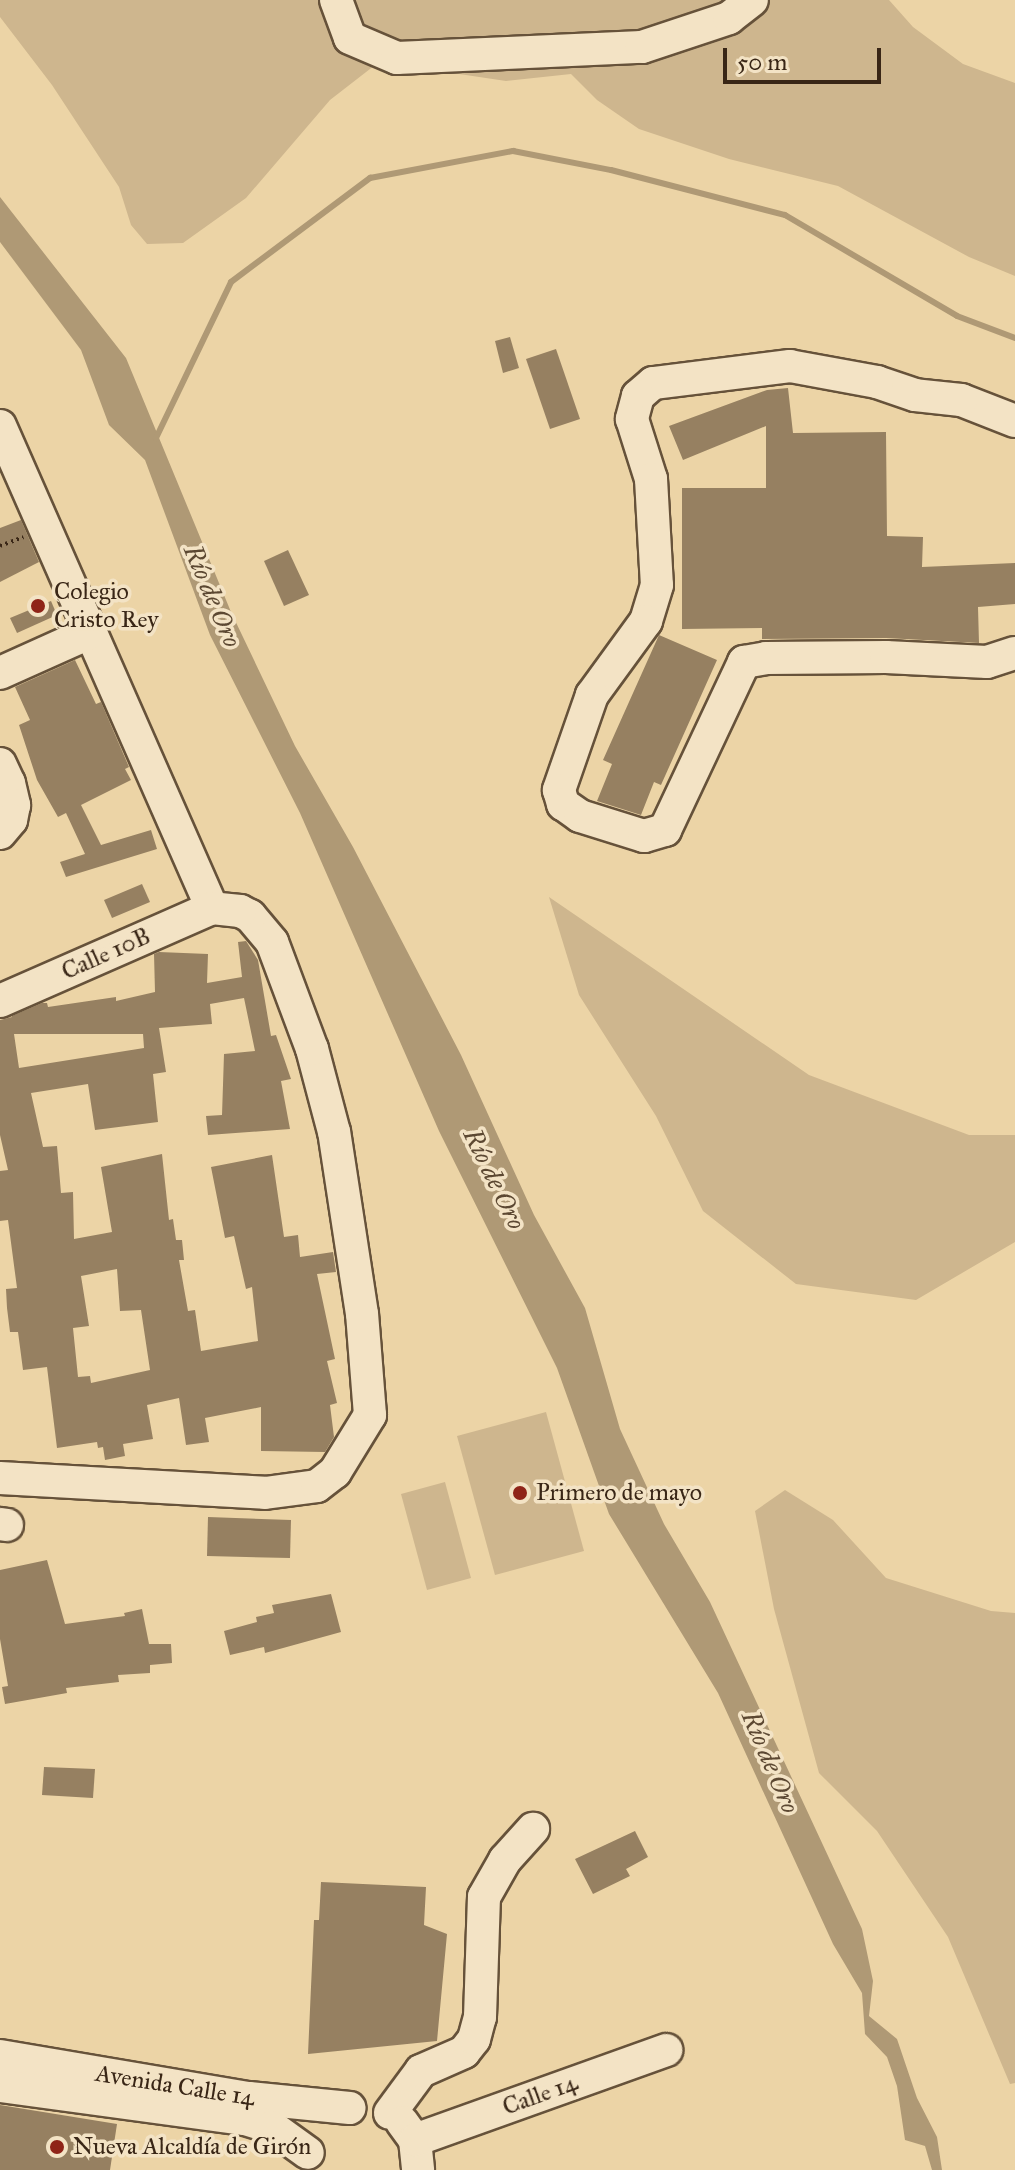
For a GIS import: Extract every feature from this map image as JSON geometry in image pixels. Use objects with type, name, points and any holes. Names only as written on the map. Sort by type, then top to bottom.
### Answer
[{"type":"street","points":[[336,0],[350,38],[397,58],[642,47],[729,18],[752,0]]},
{"type":"street","points":[[1015,421],[961,400],[915,395],[877,382],[790,366],[653,383],[638,396],[632,419],[651,479],[657,585],[646,621],[592,695],[559,790],[563,804],[580,816],[644,836],[665,830],[744,662],[766,658],[886,657],[987,662],[1015,653]]},
{"type":"street","points":[[0,426],[212,908],[240,911],[250,916],[280,956],[312,1049],[334,1132],[362,1314],[370,1415],[335,1472],[317,1486],[265,1493],[0,1478]]},
{"type":"street","points":[[0,673],[89,633]]},
{"type":"street","points":[[0,764],[14,805],[11,820],[0,833]]},
{"type":"street","name":"Calle 10B","points":[[0,1001],[212,908]]},
{"type":"street","points":[[416,2155],[405,2124],[390,2113],[421,2071],[464,2052],[474,2039],[480,2017],[484,1897],[505,1860],[533,1829]]},
{"type":"street","name":"Calle 14","points":[[416,2155],[666,2050]]},
{"type":"street","name":"Avenida Calle 14","points":[[0,2056],[249,2098],[350,2108],[371,2107],[390,2113]]},
{"type":"street","name":"Avenida Calle 14","points":[[0,2086],[245,2119],[272,2127],[308,2162]]},
{"type":"street","points":[[308,2162],[323,2124],[350,2108]]},
{"type":"shaded area","points":[[0,0],[889,0],[913,27],[963,64],[1015,83],[1015,276],[969,257],[838,186],[729,159],[639,129],[597,100],[571,74],[506,81],[379,62],[330,100],[246,198],[183,243],[147,244],[131,225],[119,187],[52,85],[0,17]]},
{"type":"shaded area","points":[[549,897],[809,1075],[969,1135],[1015,1135],[1015,1242],[916,1300],[796,1284],[703,1211],[656,1116],[579,995]]},
{"type":"shaded area","name":"Primero de mayo","points":[[546,1412],[584,1551],[495,1575],[457,1436]]},
{"type":"shaded area","points":[[445,1482],[471,1578],[427,1590],[401,1494]]},
{"type":"shaded area","points":[[785,1490],[833,1520],[886,1578],[991,1611],[1015,1613],[1015,2083],[1010,2084],[948,1937],[877,1831],[819,1773],[774,1609],[755,1511]]},
{"type":"water","name":"Río de Oro","points":[[0,197],[126,358],[231,612],[295,746],[353,847],[461,1055],[534,1215],[585,1308],[620,1429],[664,1524],[710,1602],[862,1929],[873,1981],[869,2016],[897,2039],[917,2098],[937,2137],[942,2170],[932,2170],[925,2146],[905,2140],[897,2086],[887,2057],[865,2034],[862,1993],[833,1944],[718,1693],[609,1514],[557,1368],[439,1131],[300,813],[210,635],[145,460],[109,425],[81,350],[0,242]]},
{"type":"building","points":[[510,337],[519,368],[503,373],[495,341]]},
{"type":"building","points":[[556,349],[580,419],[550,429],[526,359]]},
{"type":"building","points":[[788,388],[793,433],[886,432],[887,536],[923,537],[922,567],[1015,563],[1015,604],[978,607],[979,643],[886,638],[762,639],[762,628],[682,629],[682,488],[766,488],[766,426],[683,460],[669,426],[767,390]]},
{"type":"building","points":[[21,520],[39,562],[0,582],[0,528]]},
{"type":"building","points":[[288,550],[309,595],[284,606],[264,561]]},
{"type":"building","points":[[51,601],[57,615],[17,633],[10,618]]},
{"type":"building","points":[[659,635],[717,660],[661,785],[654,782],[641,815],[597,801],[612,764],[603,760]]},
{"type":"building","points":[[75,660],[96,704],[101,702],[129,767],[125,769],[131,780],[81,805],[101,845],[151,830],[157,849],[66,877],[60,862],[85,854],[66,813],[58,817],[37,780],[19,725],[30,720],[15,687]]},
{"type":"building","points":[[142,884],[150,902],[112,918],[104,900]]},
{"type":"building","points":[[246,941],[258,960],[271,1036],[276,1035],[291,1079],[281,1081],[290,1129],[208,1135],[206,1116],[222,1115],[224,1054],[255,1051],[244,998],[210,1004],[212,1024],[159,1028],[166,1072],[153,1074],[158,1122],[95,1130],[88,1084],[31,1093],[43,1147],[57,1146],[61,1193],[73,1192],[74,1239],[112,1232],[101,1167],[162,1154],[169,1220],[173,1219],[176,1240],[182,1240],[184,1260],[179,1260],[188,1311],[195,1310],[201,1351],[258,1341],[252,1287],[246,1289],[234,1236],[225,1238],[211,1167],[272,1155],[284,1237],[298,1235],[300,1257],[333,1252],[336,1272],[317,1274],[335,1359],[327,1361],[337,1403],[330,1405],[334,1437],[325,1452],[261,1451],[261,1407],[205,1418],[209,1442],[186,1445],[179,1398],[147,1405],[153,1439],[123,1444],[125,1456],[105,1460],[103,1447],[98,1448],[97,1442],[57,1448],[47,1367],[23,1370],[18,1332],[10,1332],[6,1289],[17,1288],[8,1220],[0,1221],[0,1171],[8,1170],[0,1135],[0,1020],[42,1003],[47,1003],[48,1007],[116,997],[116,1001],[155,992],[154,954],[159,952],[208,954],[207,983],[242,977],[238,942]],"holes":[[[14,1034],[143,1034],[144,1048],[19,1068]],[[117,1269],[120,1311],[141,1310],[150,1370],[91,1383],[90,1376],[78,1377],[73,1328],[89,1326],[81,1276]]]},
{"type":"building","points":[[208,1517],[291,1520],[290,1558],[207,1556]]},
{"type":"building","points":[[47,1560],[65,1624],[125,1616],[124,1613],[142,1609],[149,1644],[171,1644],[172,1663],[150,1665],[150,1673],[118,1675],[119,1682],[66,1688],[67,1693],[5,1704],[2,1687],[8,1686],[0,1639],[0,1570]]},
{"type":"building","points":[[331,1594],[341,1632],[265,1653],[264,1647],[230,1655],[224,1631],[257,1622],[256,1617],[274,1613],[272,1605]]},
{"type":"building","points":[[44,1767],[95,1769],[93,1798],[42,1795]]},
{"type":"building","points":[[635,1831],[648,1857],[626,1869],[630,1876],[593,1894],[575,1859]]},
{"type":"building","points":[[321,1882],[426,1887],[424,1925],[447,1934],[437,2041],[308,2054],[314,1920],[319,1920]]},
{"type":"building","name":"Nueva Alcaldía de Girón","points":[[0,2105],[117,2124],[110,2170],[0,2170]]},
{"type":"waterway","points":[[156,438],[231,282],[370,178],[513,151],[611,170],[785,215],[957,316],[1015,338]]},
{"type":"place","name":"Colegio Cristo Rey","points":[[38,606]]},
{"type":"place","name":"Primero de mayo","points":[[520,1493]]},
{"type":"place","name":"Nueva Alcaldía de Girón","points":[[57,2147]]}]
